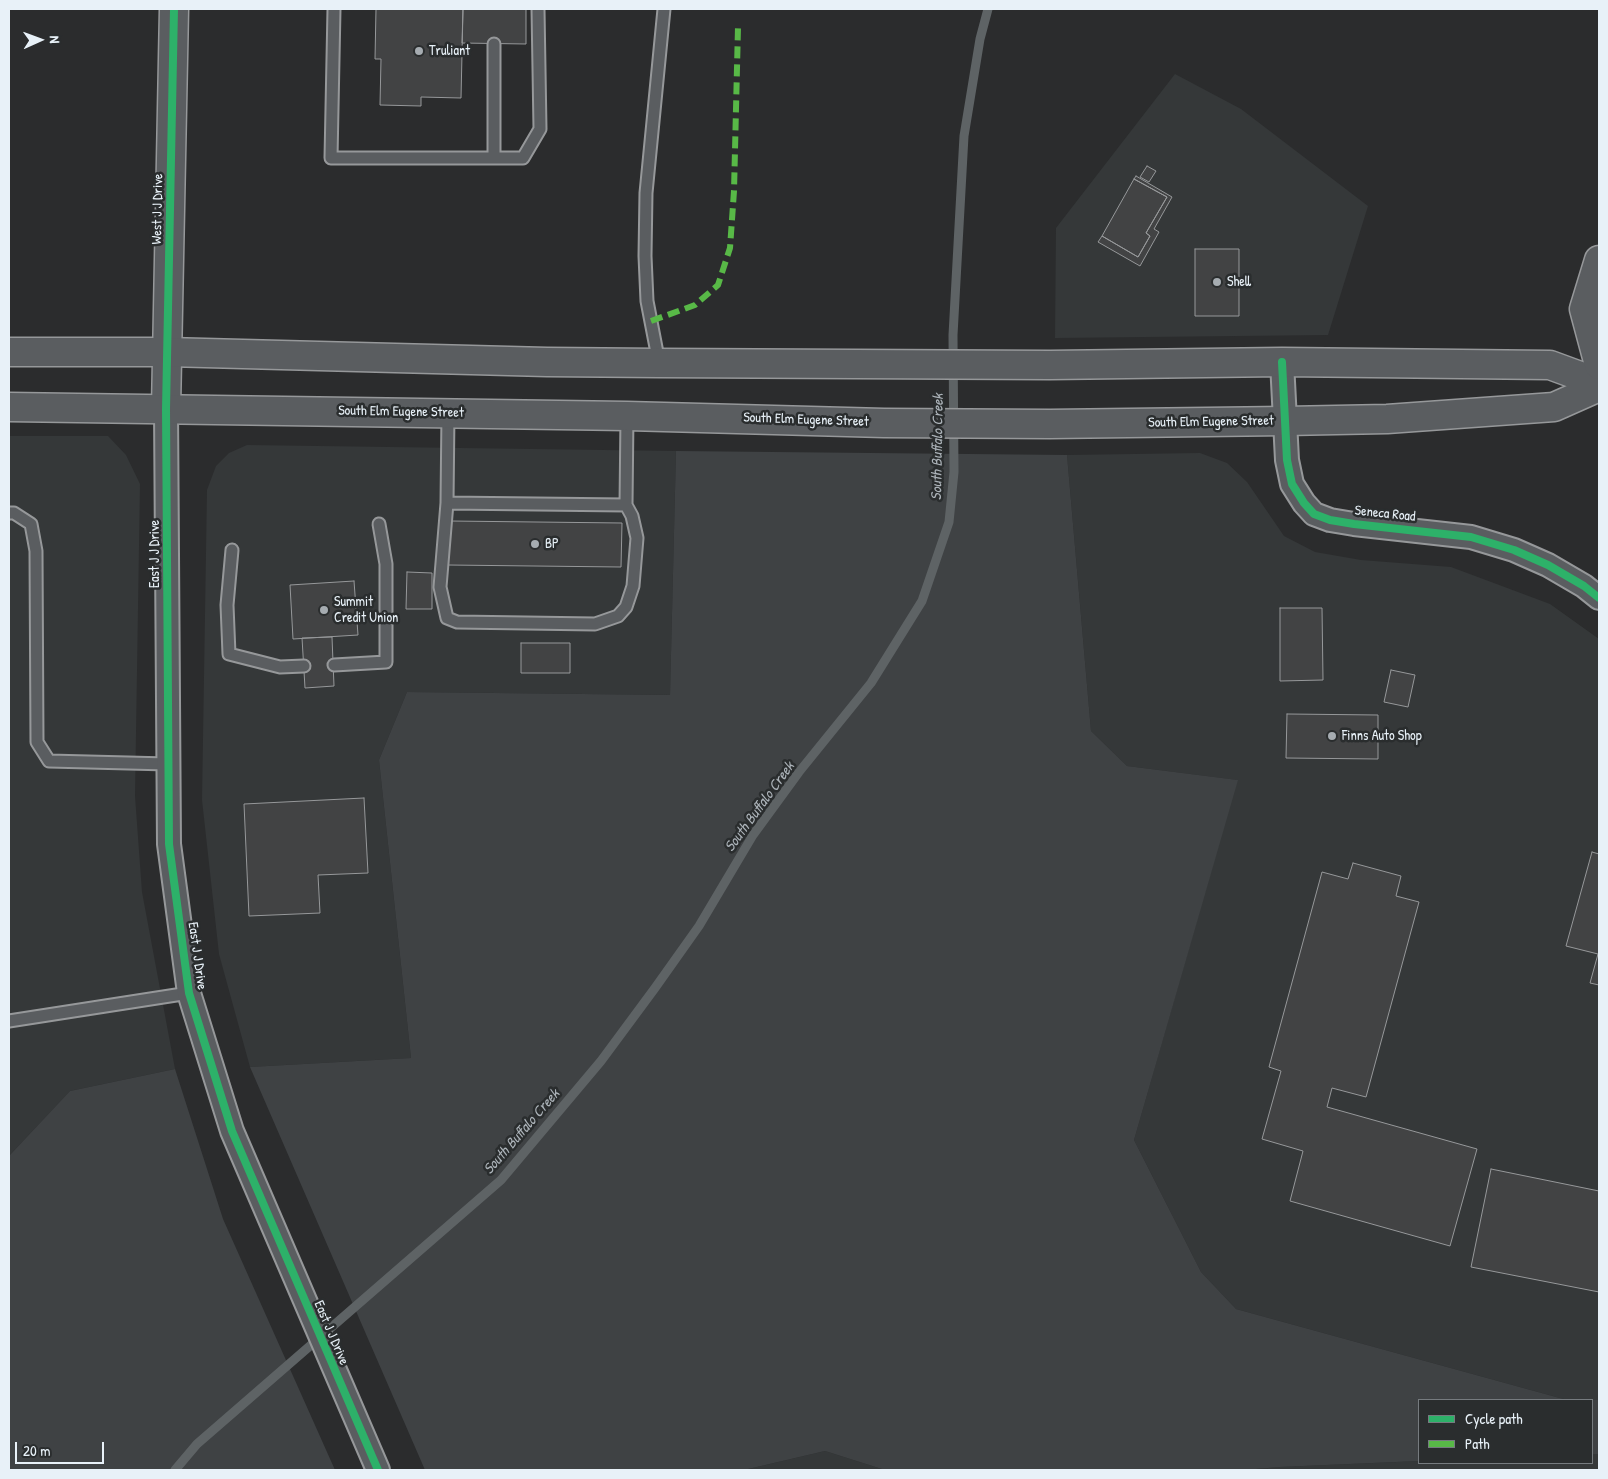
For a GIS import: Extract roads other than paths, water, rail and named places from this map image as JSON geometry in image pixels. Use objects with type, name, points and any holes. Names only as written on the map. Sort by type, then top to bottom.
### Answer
[{"type":"main road","name":"West J J Drive","points":[[166,409],[174,9]]},
{"type":"main road","points":[[1599,260],[1584,308],[1599,365]]},
{"type":"main road","points":[[9,352],[167,352],[547,362],[1050,365],[1282,362],[1550,365],[1599,383]]},
{"type":"main road","name":"South Elm Eugene Street","points":[[9,407],[448,412],[884,423],[1050,424],[1387,419],[1554,407],[1599,387]]},
{"type":"street","name":"Seneca Road","points":[[1282,362],[1287,460],[1292,484],[1304,503],[1314,514],[1330,520],[1354,524],[1471,537],[1514,550],[1548,565],[1584,586],[1599,598]]},
{"type":"street","name":"East J J Drive","points":[[166,409],[168,844],[189,993],[232,1131],[378,1470]]},
{"type":"lane","points":[[334,9],[331,158],[523,158],[540,130],[538,9]]},
{"type":"lane","points":[[659,362],[647,301],[644,256],[646,192],[664,9]]},
{"type":"lane","points":[[494,44],[494,158]]},
{"type":"lane","points":[[448,412],[447,503],[440,586],[447,618],[457,622],[594,624],[618,616],[626,607],[633,586],[637,538],[632,516],[626,505],[627,416]]},
{"type":"lane","points":[[447,503],[626,505]]},
{"type":"lane","points":[[9,512],[14,512],[31,524],[36,551],[37,742],[49,761],[168,764]]},
{"type":"lane","points":[[334,665],[386,662],[386,564],[379,524]]},
{"type":"lane","points":[[232,550],[227,605],[229,654],[280,667],[304,666]]},
{"type":"lane","points":[[9,1021],[189,993]]},
{"type":"waterway","name":"South Buffalo Creek","points":[[175,1470],[197,1444],[501,1180],[601,1061],[655,988],[699,926],[753,835],[799,772],[871,683],[922,601],[949,522],[954,472],[953,335],[964,136],[980,39],[988,9]]},
{"type":"place","name":"Truliant","points":[[419,51]]},
{"type":"place","name":"Shell","points":[[1217,282]]},
{"type":"place","name":"BP","points":[[535,544]]},
{"type":"place","name":"Summit Credit Union","points":[[324,610]]},
{"type":"place","name":"Finns Auto Shop","points":[[1332,736]]}]
